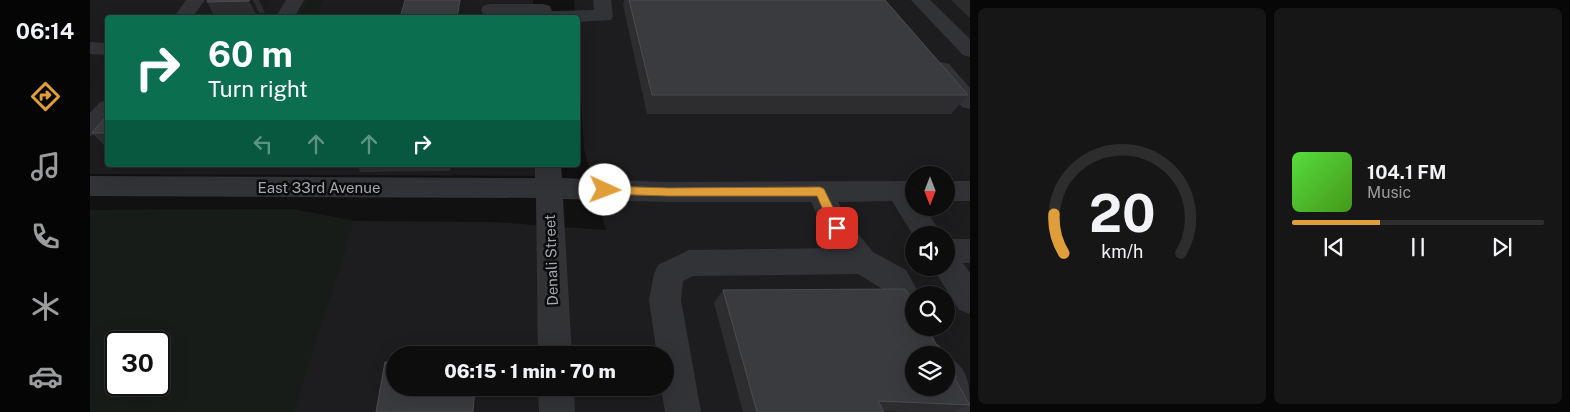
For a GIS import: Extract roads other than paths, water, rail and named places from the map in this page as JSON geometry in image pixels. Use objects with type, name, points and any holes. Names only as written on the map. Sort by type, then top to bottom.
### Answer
[{"type":"street","points":[[184,15],[196,0]]},
{"type":"street","points":[[286,15],[295,0]]},
{"type":"street","points":[[490,10],[543,11],[604,16],[602,0]]},
{"type":"street","points":[[920,0],[970,51]]},
{"type":"street","points":[[90,48],[105,48]]},
{"type":"street","points":[[932,58],[970,102]]},
{"type":"street","points":[[90,128],[105,110]]},
{"type":"street","name":"East 33rd Avenue","points":[[90,186],[240,176],[548,176],[668,192],[905,191]]},
{"type":"street","name":"Denali Street","points":[[548,176],[555,346]]},
{"type":"street","points":[[955,191],[970,191]]},
{"type":"street","points":[[820,192],[837,228],[862,262],[895,280],[968,412]]},
{"type":"street","points":[[955,251],[970,251]]},
{"type":"street","points":[[683,412],[664,300],[669,274],[689,263],[862,262]]},
{"type":"street","points":[[954,276],[970,300]]},
{"type":"street","points":[[556,396],[557,412]]}]
